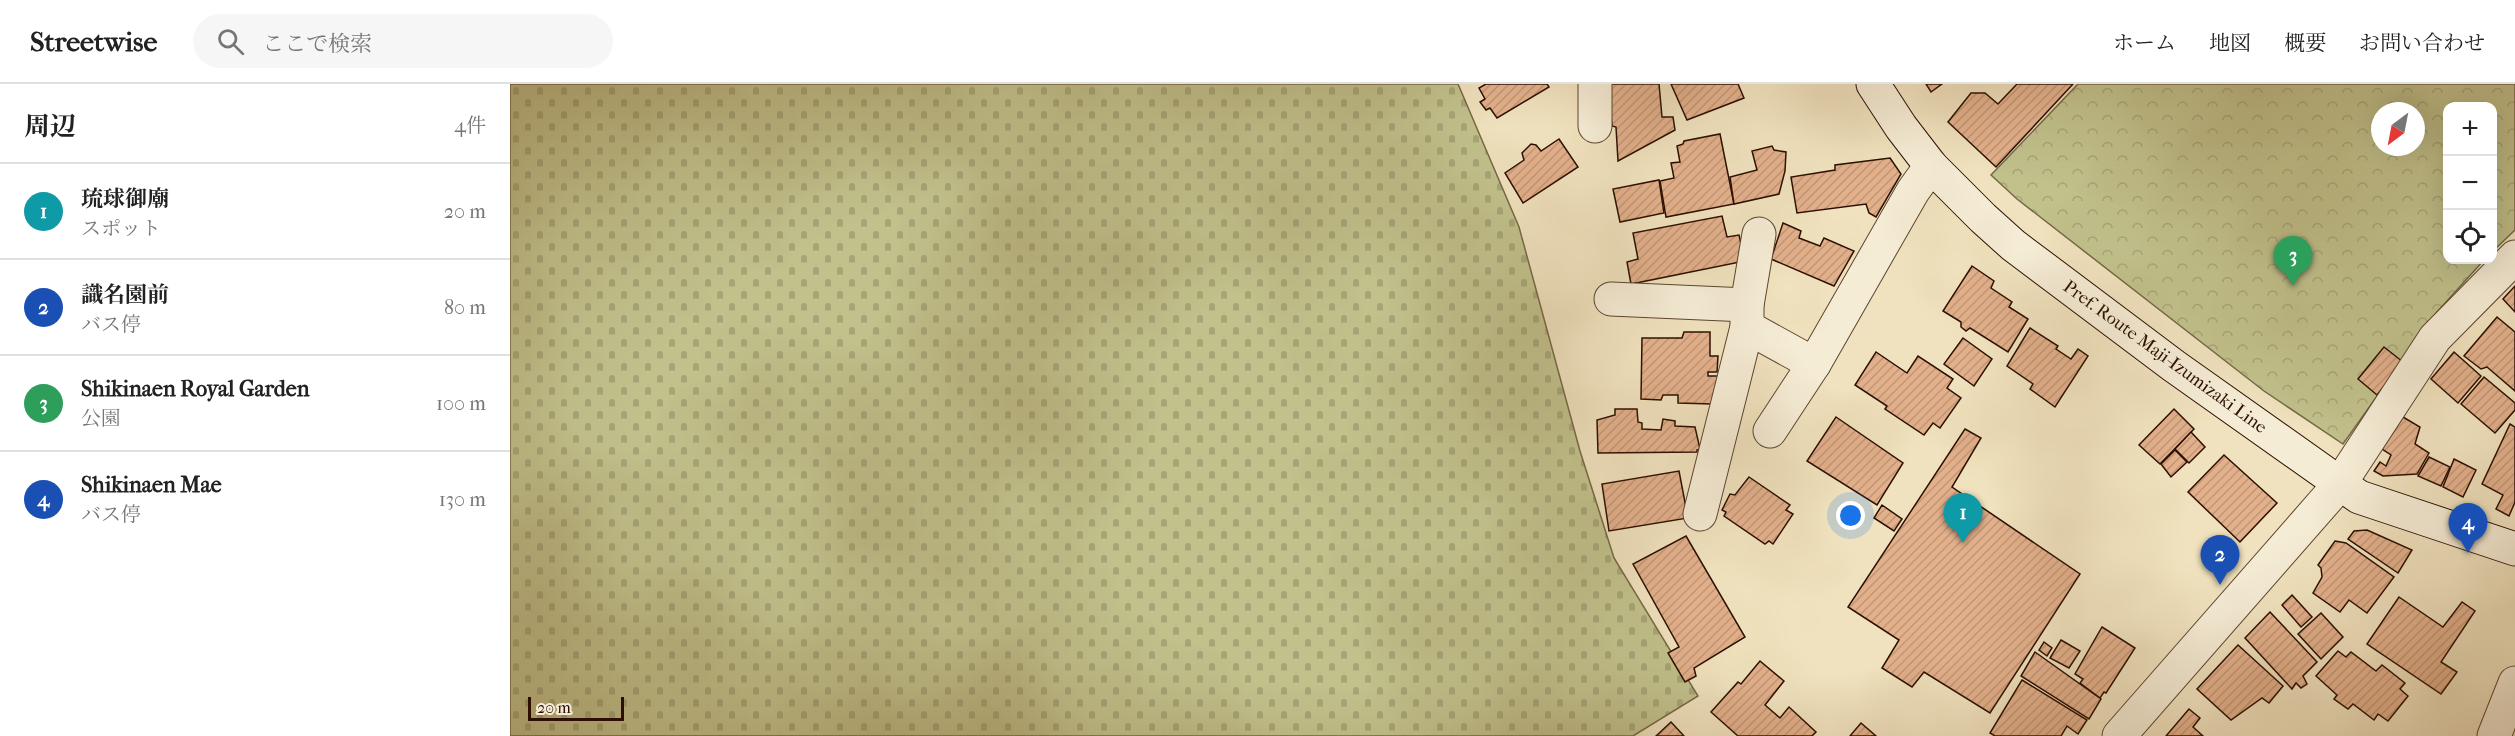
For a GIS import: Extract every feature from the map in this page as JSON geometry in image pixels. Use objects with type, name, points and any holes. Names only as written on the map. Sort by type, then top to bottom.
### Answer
[{"type":"street","points":[[1594,84],[1594,126]]},
{"type":"street","name":"Pref. Route Maji-Izumizaki Line","points":[[1873,84],[1901,127],[1931,166],[2013,245],[2174,366],[2359,497],[2515,549]]},
{"type":"street","points":[[1770,431],[1814,364],[1913,191],[1931,166]]},
{"type":"street","points":[[1700,514],[1747,316],[1760,234]]},
{"type":"street","points":[[2119,736],[2339,485],[2435,338],[2515,257]]},
{"type":"street","points":[[1611,299],[1747,316],[1814,364]]},
{"type":"street","points":[[2494,736],[2515,683]]},
{"type":"green space","points":[[510,84],[1458,84],[1519,227],[1580,451],[1614,558],[1698,696],[1633,736],[510,736]]},
{"type":"green space","points":[[2078,84],[2515,84],[2515,230],[2497,247],[2497,102],[2443,102],[2443,264],[2480,264],[2437,312],[2343,444],[2264,391],[2017,199],[1991,175]]},
{"type":"building","points":[[1486,84],[1547,84],[1549,87],[1497,118],[1490,108],[1486,110],[1480,102],[1485,99],[1479,88]]},
{"type":"building","points":[[1608,84],[1659,84],[1662,117],[1673,117],[1675,130],[1618,161],[1616,127],[1612,126]]},
{"type":"building","points":[[1671,84],[1738,84],[1744,98],[1687,120]]},
{"type":"building","points":[[1926,84],[1942,84],[1931,92]]},
{"type":"building","points":[[2017,84],[2073,84],[1996,167],[1948,122],[1971,93],[1985,93],[1998,104]]},
{"type":"building","points":[[1720,134],[1734,204],[1666,217],[1660,181],[1674,178],[1671,163],[1680,162],[1677,146],[1683,144],[1684,141]]},
{"type":"building","points":[[1559,139],[1578,167],[1523,203],[1505,173],[1524,160],[1522,153],[1531,144],[1536,145],[1541,151]]},
{"type":"building","points":[[1772,146],[1774,150],[1786,152],[1785,171],[1779,194],[1734,204],[1730,177],[1757,170],[1752,151]]},
{"type":"building","points":[[1890,158],[1901,174],[1876,217],[1869,213],[1866,204],[1797,213],[1791,177],[1835,170],[1835,165]]},
{"type":"building","points":[[1659,180],[1664,213],[1620,222],[1613,189]]},
{"type":"building","points":[[1722,216],[1727,237],[1739,235],[1745,261],[1631,284],[1627,262],[1638,259],[1633,233]]},
{"type":"building","points":[[1783,223],[1801,231],[1799,238],[1820,246],[1824,238],[1854,251],[1834,286],[1771,259]]},
{"type":"building","points":[[1972,266],[1994,281],[1991,288],[2012,302],[2009,307],[2028,319],[2008,352],[1970,328],[1966,331],[1961,327],[1961,322],[1943,311]]},
{"type":"building","points":[[2515,286],[2515,312],[2503,299]]},
{"type":"building","points":[[2497,317],[2515,332],[2515,391],[2487,367],[2481,369],[2464,356]]},
{"type":"building","points":[[2030,328],[2058,346],[2056,349],[2071,359],[2078,349],[2088,356],[2055,407],[2030,389],[2033,384],[2007,366]]},
{"type":"building","points":[[1684,332],[1710,332],[1710,356],[1718,356],[1717,372],[1708,372],[1708,376],[1720,376],[1712,404],[1678,403],[1678,395],[1663,395],[1661,400],[1641,399],[1642,338],[1682,338]]},
{"type":"building","points":[[1963,338],[1992,359],[1974,386],[1944,364]]},
{"type":"building","points":[[2384,347],[2403,362],[2377,395],[2358,379]]},
{"type":"building","points":[[1876,352],[1907,373],[1918,356],[1953,379],[1947,388],[1961,398],[1940,428],[1933,423],[1924,435],[1885,409],[1887,406],[1855,385]]},
{"type":"building","points":[[2454,352],[2481,376],[2458,403],[2431,379]]},
{"type":"building","points":[[2484,377],[2515,403],[2515,410],[2495,433],[2461,404]]},
{"type":"building","points":[[1615,409],[1637,409],[1638,422],[1642,423],[1642,429],[1661,430],[1663,419],[1675,421],[1675,426],[1695,427],[1700,449],[1697,452],[1598,453],[1597,420],[1615,415]]},
{"type":"building","points":[[2174,409],[2194,429],[2160,464],[2139,445]]},
{"type":"building","points":[[1836,417],[1903,463],[1877,505],[1807,461]]},
{"type":"building","points":[[2403,417],[2420,427],[2415,444],[2429,453],[2417,474],[2383,476],[2374,471],[2380,462],[2386,466],[2391,455],[2382,449]]},
{"type":"building","points":[[2510,424],[2515,427],[2515,502],[2509,516],[2496,509],[2503,495],[2482,484]]},
{"type":"building","points":[[1965,429],[1981,438],[1952,487],[2080,574],[1990,713],[1924,672],[1912,687],[1882,668],[1899,640],[1848,607]]},
{"type":"building","points":[[2191,432],[2205,447],[2189,463],[2175,449]]},
{"type":"building","points":[[2175,450],[2187,462],[2171,477],[2161,464]]},
{"type":"building","points":[[2224,455],[2277,503],[2240,542],[2188,492]]},
{"type":"building","points":[[2429,457],[2450,467],[2441,486],[2418,476]]},
{"type":"building","points":[[2454,459],[2476,470],[2463,497],[2443,487]]},
{"type":"building","points":[[1679,471],[1688,518],[1609,531],[1602,484]]},
{"type":"building","points":[[1749,477],[1790,505],[1786,510],[1793,514],[1773,544],[1769,541],[1765,544],[1724,516],[1726,512],[1722,510],[1730,494],[1735,495]]},
{"type":"building","points":[[1882,505],[1902,519],[1894,531],[1874,518]]},
{"type":"building","points":[[2367,530],[2412,550],[2398,573],[2348,539],[2354,531]]},
{"type":"building","points":[[1686,536],[1745,637],[1694,668],[1696,676],[1685,682],[1668,653],[1679,647],[1633,564]]},
{"type":"building","points":[[2335,541],[2346,543],[2394,577],[2367,613],[2349,600],[2340,612],[2313,593],[2322,577],[2321,568],[2318,565]]},
{"type":"building","points":[[2292,595],[2312,617],[2301,627],[2282,605]]},
{"type":"building","points":[[2399,597],[2443,627],[2462,602],[2475,611],[2441,662],[2457,672],[2441,694],[2367,644]]},
{"type":"building","points":[[2270,612],[2317,662],[2303,676],[2307,684],[2301,688],[2296,683],[2292,689],[2245,638]]},
{"type":"building","points":[[2321,613],[2343,637],[2321,659],[2298,634]]},
{"type":"building","points":[[2102,627],[2135,648],[2106,693],[2104,692],[2100,698],[2080,683],[2083,679],[2075,674]]},
{"type":"building","points":[[2061,640],[2080,651],[2069,668],[2050,658]]},
{"type":"building","points":[[2044,642],[2052,648],[2047,656],[2039,650]]},
{"type":"building","points":[[2238,645],[2283,686],[2269,703],[2262,698],[2231,720],[2197,689]]},
{"type":"building","points":[[2338,651],[2346,657],[2351,652],[2376,671],[2382,665],[2405,683],[2400,689],[2408,696],[2388,721],[2378,714],[2374,720],[2353,704],[2348,709],[2334,699],[2337,695],[2316,676]]},
{"type":"building","points":[[2035,652],[2101,699],[2089,719],[2021,676]]},
{"type":"building","points":[[1760,661],[1784,681],[1765,705],[1780,718],[1789,707],[1816,732],[1812,736],[1738,736],[1711,712],[1738,682],[1741,684]]},
{"type":"building","points":[[2022,680],[2087,720],[2078,734],[2067,726],[2061,736],[1995,736],[1990,733]]},
{"type":"building","points":[[2189,709],[2200,718],[2193,727],[2203,736],[2166,736]]},
{"type":"building","points":[[1671,722],[1684,736],[1656,736]]},
{"type":"building","points":[[1861,723],[1876,736],[1850,736]]},
{"type":"place","name":"Shikinaen Royal Garden","points":[[2293,286]]},
{"type":"place","name":"琉球御廟","points":[[1963,543]]},
{"type":"place","name":"Shikinaen Mae","points":[[2468,553]]},
{"type":"place","name":"識名園前","points":[[2220,585]]}]
